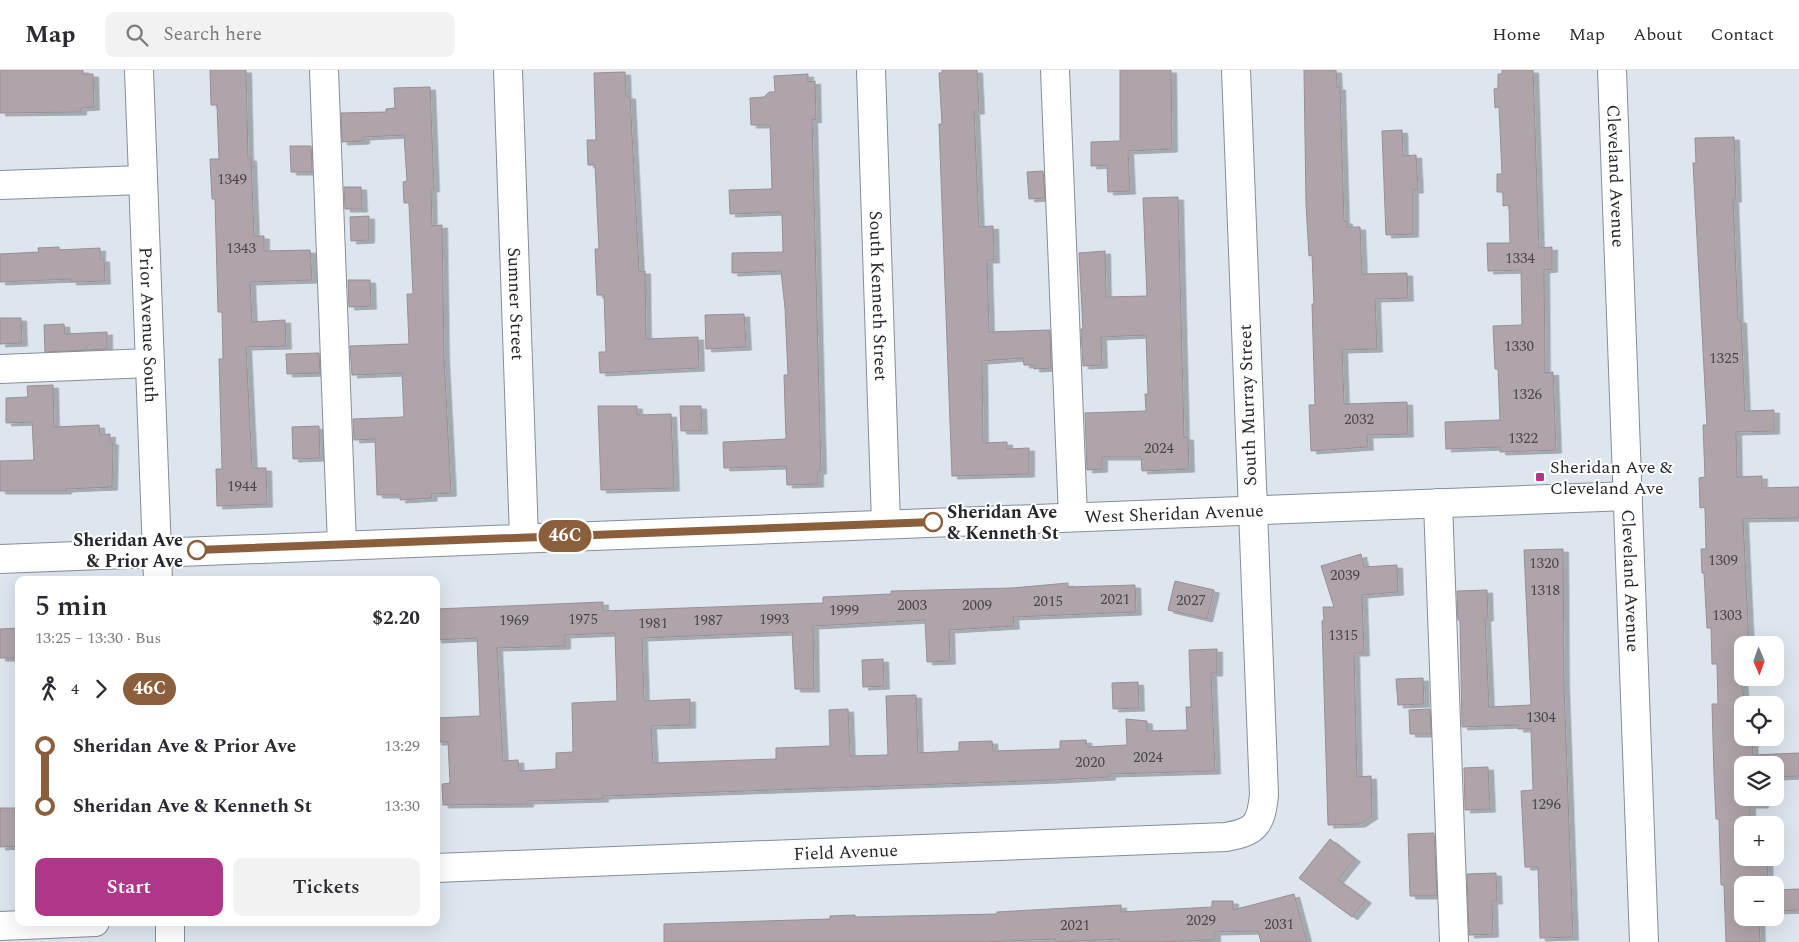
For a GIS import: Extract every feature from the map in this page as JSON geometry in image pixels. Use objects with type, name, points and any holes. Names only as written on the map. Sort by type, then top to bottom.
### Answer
[{"type":"street","name":"Prior Avenue South","points":[[139,70],[158,576]]},
{"type":"street","points":[[324,70],[342,545]]},
{"type":"street","name":"Sumner Street","points":[[508,70],[524,538]]},
{"type":"street","name":"South Kenneth Street","points":[[871,70],[886,524]]},
{"type":"street","points":[[1055,70],[1073,517]]},
{"type":"street","name":"South Murray Street","points":[[1236,70],[1264,795],[1262,812],[1254,828]]},
{"type":"street","name":"Cleveland Avenue","points":[[1612,70],[1644,942]]},
{"type":"street","points":[[0,185],[143,180]]},
{"type":"street","points":[[0,369],[150,363]]},
{"type":"street","name":"West Sheridan Avenue","points":[[0,559],[1628,496]]},
{"type":"street","points":[[1438,503],[1454,942]]},
{"type":"street","name":"Field Avenue","points":[[440,868],[1226,838],[1245,833],[1254,828]]},
{"type":"street","points":[[0,926],[15,925]]},
{"type":"street","points":[[170,926],[170,942]]},
{"type":"building","points":[[0,70],[83,70],[83,74],[93,74],[94,107],[81,108],[81,112],[0,113]]},
{"type":"building","points":[[210,70],[246,70],[248,158],[251,158],[254,236],[264,236],[264,251],[310,250],[312,280],[250,282],[252,322],[285,320],[286,346],[246,347],[252,468],[266,468],[267,504],[217,506],[216,469],[222,469],[219,359],[223,359],[222,312],[218,312],[215,199],[212,199],[210,159],[219,159],[217,105],[211,105]]},
{"type":"building","points":[[942,70],[977,70],[979,111],[974,111],[979,227],[993,226],[994,260],[987,260],[989,332],[1050,330],[1051,368],[1034,369],[1034,365],[1024,365],[1023,358],[982,361],[983,443],[1007,442],[1007,449],[1029,448],[1029,474],[952,476],[939,124],[942,124],[939,73],[942,73]]},
{"type":"building","points":[[1120,70],[1171,70],[1172,149],[1128,151],[1130,191],[1108,192],[1107,165],[1091,166],[1091,142],[1120,141]]},
{"type":"building","points":[[1304,70],[1336,70],[1337,87],[1340,87],[1344,221],[1347,221],[1347,227],[1360,227],[1362,274],[1407,273],[1408,298],[1375,299],[1377,349],[1342,350],[1344,404],[1407,402],[1408,434],[1367,435],[1368,447],[1311,451],[1309,405],[1315,405],[1312,304],[1314,304],[1312,255],[1309,256],[1306,204]]},
{"type":"building","points":[[1502,70],[1533,70],[1539,248],[1552,247],[1552,269],[1544,270],[1545,373],[1553,372],[1556,450],[1500,452],[1500,447],[1446,449],[1445,422],[1500,420],[1498,369],[1495,369],[1493,326],[1522,325],[1521,270],[1488,271],[1487,243],[1510,243],[1509,205],[1503,206],[1503,192],[1497,192],[1497,174],[1502,174],[1499,107],[1495,108],[1494,89],[1498,88],[1498,74],[1502,74]]},
{"type":"building","points":[[625,72],[626,96],[630,96],[639,271],[645,271],[646,339],[698,337],[699,368],[600,373],[599,352],[606,352],[604,295],[597,295],[595,249],[599,249],[595,165],[588,165],[587,140],[596,140],[594,73]]},
{"type":"building","points":[[808,74],[808,82],[815,81],[816,120],[812,119],[821,471],[818,471],[818,484],[787,485],[786,466],[724,468],[723,442],[786,439],[784,375],[788,375],[785,308],[781,271],[732,273],[732,253],[783,252],[782,215],[780,212],[730,214],[729,190],[772,189],[770,125],[751,125],[750,98],[764,97],[769,92],[775,92],[774,76]]},
{"type":"building","points":[[430,87],[434,189],[431,189],[432,226],[442,225],[444,358],[451,493],[431,494],[432,498],[400,500],[400,495],[377,495],[375,439],[354,440],[353,419],[404,417],[402,373],[352,375],[350,346],[409,344],[407,294],[413,294],[409,203],[404,203],[403,182],[407,181],[404,135],[364,137],[364,141],[342,142],[341,113],[386,112],[386,109],[395,108],[394,88]]},
{"type":"building","points":[[1402,130],[1403,156],[1416,155],[1418,190],[1413,190],[1413,234],[1386,235],[1382,131]]},
{"type":"building","points":[[1734,137],[1736,199],[1733,199],[1738,320],[1741,320],[1745,411],[1774,410],[1774,431],[1736,432],[1737,477],[1762,476],[1762,488],[1799,487],[1799,518],[1743,519],[1749,636],[1734,636],[1734,686],[1743,686],[1744,696],[1734,696],[1734,746],[1752,746],[1753,755],[1799,753],[1799,776],[1784,777],[1784,756],[1734,756],[1734,806],[1750,806],[1750,816],[1734,816],[1734,866],[1767,866],[1768,876],[1734,876],[1734,926],[1759,926],[1760,942],[1726,942],[1724,885],[1721,885],[1719,819],[1716,819],[1712,704],[1718,704],[1717,664],[1712,664],[1711,628],[1707,628],[1701,549],[1706,549],[1705,507],[1700,508],[1699,478],[1705,477],[1703,425],[1707,425],[1693,163],[1696,163],[1695,138]]},
{"type":"building","points":[[290,146],[311,146],[312,172],[291,172]]},
{"type":"building","points":[[1043,171],[1045,198],[1029,199],[1027,172]]},
{"type":"building","points":[[344,187],[361,187],[362,209],[345,209]]},
{"type":"building","points":[[1178,197],[1184,437],[1188,437],[1189,469],[1142,471],[1141,457],[1102,457],[1102,469],[1087,470],[1085,413],[1146,411],[1145,394],[1148,394],[1146,335],[1101,337],[1102,365],[1083,366],[1079,253],[1105,251],[1106,297],[1147,296],[1143,198]]},
{"type":"building","points":[[369,216],[369,240],[351,241],[350,217]]},
{"type":"building","points":[[59,247],[59,250],[100,248],[100,259],[104,259],[105,281],[71,282],[71,279],[0,282],[0,254],[39,252],[38,248]]},
{"type":"building","points":[[348,280],[370,280],[371,306],[349,307]]},
{"type":"building","points":[[744,314],[746,347],[706,349],[705,315]]},
{"type":"building","points":[[0,318],[21,318],[22,343],[0,344]]},
{"type":"building","points":[[64,324],[65,334],[107,332],[107,349],[45,352],[44,325]]},
{"type":"building","points":[[319,353],[320,373],[287,374],[286,354]]},
{"type":"building","points":[[53,385],[54,427],[99,425],[100,435],[110,434],[110,442],[113,442],[112,487],[66,489],[66,491],[0,491],[0,461],[34,460],[32,422],[6,423],[6,398],[28,397],[27,386]]},
{"type":"building","points":[[598,406],[637,406],[637,415],[671,414],[674,488],[601,490]]},
{"type":"building","points":[[680,406],[701,406],[702,431],[681,431]]},
{"type":"building","points":[[319,426],[320,458],[293,459],[292,427]]},
{"type":"building","points":[[1563,549],[1564,686],[1573,937],[1540,938],[1538,867],[1525,867],[1521,791],[1533,790],[1531,729],[1518,729],[1518,725],[1462,727],[1460,620],[1458,620],[1457,591],[1487,590],[1488,618],[1485,618],[1489,707],[1531,705],[1524,550]]},
{"type":"building","points":[[1361,554],[1364,567],[1397,565],[1398,592],[1362,595],[1364,653],[1354,653],[1357,777],[1371,776],[1372,816],[1360,824],[1328,825],[1322,621],[1324,620],[1323,607],[1334,607],[1321,566]]},
{"type":"building","points":[[1175,581],[1214,590],[1207,619],[1168,610]]},
{"type":"building","points":[[1068,583],[1068,587],[1135,585],[1136,612],[1013,617],[1014,626],[949,630],[950,661],[927,662],[925,620],[813,626],[814,689],[795,689],[792,632],[642,638],[644,701],[690,699],[690,725],[651,726],[653,763],[776,759],[776,748],[830,746],[829,710],[848,709],[850,756],[888,755],[886,696],[916,695],[918,753],[959,751],[959,742],[992,741],[993,751],[1060,749],[1060,741],[1086,740],[1087,747],[1127,745],[1126,719],[1147,721],[1147,731],[1187,730],[1186,707],[1191,707],[1189,650],[1217,649],[1217,673],[1211,673],[1215,771],[1110,774],[1110,777],[1054,780],[603,796],[603,799],[528,801],[528,804],[443,805],[442,784],[450,783],[448,742],[440,742],[440,718],[480,716],[477,638],[440,640],[440,609],[603,602],[603,611],[823,603],[823,597],[891,594],[891,591],[1012,588]],"holes":[[[615,633],[617,701],[572,703],[573,752],[556,753],[556,769],[519,771],[518,760],[503,761],[497,648],[565,646],[565,635]]]},
{"type":"building","points":[[15,628],[15,658],[0,658],[0,629]]},
{"type":"building","points":[[883,659],[884,686],[863,687],[862,660]]},
{"type":"building","points":[[1423,678],[1424,704],[1398,705],[1396,679]]},
{"type":"building","points":[[1138,682],[1139,708],[1113,709],[1112,683]]},
{"type":"building","points":[[1430,709],[1431,734],[1410,734],[1409,710]]},
{"type":"building","points":[[1488,767],[1490,809],[1465,810],[1464,768]]},
{"type":"building","points":[[0,808],[15,808],[15,846],[0,847]]},
{"type":"building","points":[[1434,833],[1437,896],[1410,896],[1408,834]]},
{"type":"building","points":[[1330,839],[1355,859],[1338,880],[1366,900],[1352,917],[1299,878]]},
{"type":"building","points":[[1496,873],[1497,901],[1492,901],[1493,934],[1469,935],[1467,874]]},
{"type":"building","points":[[1799,889],[1799,910],[1784,911],[1784,890]]},
{"type":"building","points":[[1294,894],[1307,942],[1261,942],[1258,931],[1215,932],[1215,940],[1154,942],[1119,942],[1119,939],[1055,942],[1055,939],[984,942],[664,942],[664,924],[830,919],[830,916],[855,915],[855,917],[997,914],[997,912],[1121,905],[1121,912],[1212,907],[1212,901],[1233,901],[1233,910]]},
{"type":"bus line","name":"46C","points":[[197,550],[933,522]]},
{"type":"place","name":"Sheridan Ave & Cleveland Ave","points":[[1540,477]]},
{"type":"place","name":"Sheridan Ave & Kenneth St","points":[[933,522]]},
{"type":"place","name":"Sheridan Ave & Prior Ave","points":[[197,550]]}]
